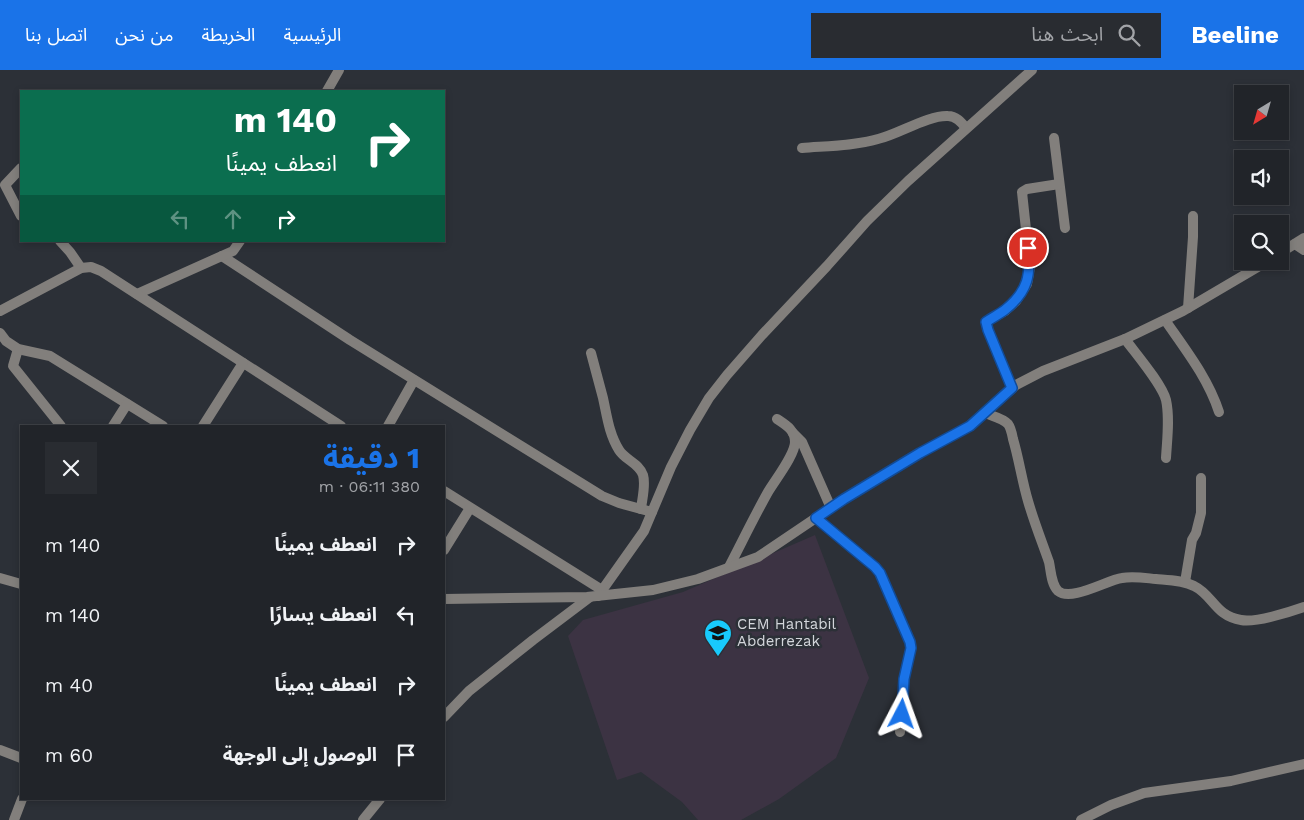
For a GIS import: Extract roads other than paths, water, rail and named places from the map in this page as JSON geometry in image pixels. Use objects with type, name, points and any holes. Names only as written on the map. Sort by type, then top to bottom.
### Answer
[{"type":"street","points":[[328,90],[340,70]]},
{"type":"street","points":[[646,511],[709,398],[762,335],[867,221],[908,181],[1032,70]]},
{"type":"street","points":[[802,148],[880,139],[935,117],[949,115],[958,119],[966,128]]},
{"type":"street","points":[[1054,138],[1065,228]]},
{"type":"street","points":[[20,169],[5,185],[20,214]]},
{"type":"street","points":[[1012,388],[986,322],[1005,311],[1016,301],[1027,284],[1030,267],[1023,190],[1059,184]]},
{"type":"street","points":[[1188,308],[1193,216]]},
{"type":"street","points":[[1299,241],[1304,250]]},
{"type":"street","points":[[61,242],[81,268]]},
{"type":"street","points":[[137,294],[233,251],[239,242]]},
{"type":"street","points":[[222,256],[350,340],[602,496],[646,511]]},
{"type":"street","points":[[0,311],[81,268],[91,267],[101,271],[339,425]]},
{"type":"street","points":[[445,599],[597,594],[652,590],[698,579],[758,557],[830,508],[920,453],[970,426],[1012,388],[1042,371],[1125,339],[1165,320],[1253,270]]},
{"type":"street","points":[[1165,320],[1203,376],[1215,398],[1219,412]]},
{"type":"street","points":[[0,333],[6,341],[18,349],[50,356],[160,425]]},
{"type":"street","points":[[1125,339],[1160,386],[1166,399],[1168,417],[1166,458]]},
{"type":"street","points":[[18,349],[13,366],[60,425]]},
{"type":"street","points":[[445,716],[469,691],[533,640],[597,594],[644,531],[646,511],[643,476],[639,467],[620,451],[615,442],[591,353]]},
{"type":"street","points":[[204,425],[243,363]]},
{"type":"street","points":[[389,425],[414,380]]},
{"type":"street","points":[[114,425],[127,404]]},
{"type":"street","points":[[985,413],[1008,423],[1011,429],[1028,502],[1045,550],[1054,586],[1058,591],[1065,594],[1074,594],[1122,578],[1136,577],[1185,582],[1204,593],[1219,610],[1228,616],[1242,621],[1273,616],[1304,607]]},
{"type":"street","points":[[777,419],[788,426],[802,442],[830,508]]},
{"type":"street","points":[[729,568],[768,492],[794,449],[795,440],[793,433]]},
{"type":"street","points":[[1185,582],[1192,540],[1196,533],[1201,513],[1201,478]]},
{"type":"street","points":[[445,492],[597,594]]},
{"type":"street","points":[[445,548],[470,508]]},
{"type":"street","points":[[816,518],[880,573],[910,642],[911,648],[904,679],[900,732]]},
{"type":"street","points":[[0,578],[20,584]]},
{"type":"street","points":[[0,750],[20,758]]},
{"type":"street","points":[[1082,820],[1112,805],[1144,793],[1231,781],[1304,764]]},
{"type":"street","points":[[14,820],[22,800]]},
{"type":"street","points":[[362,820],[379,800]]},
{"type":"place","name":"CEM Hantabil Abderrezak","points":[[718,657]]}]
